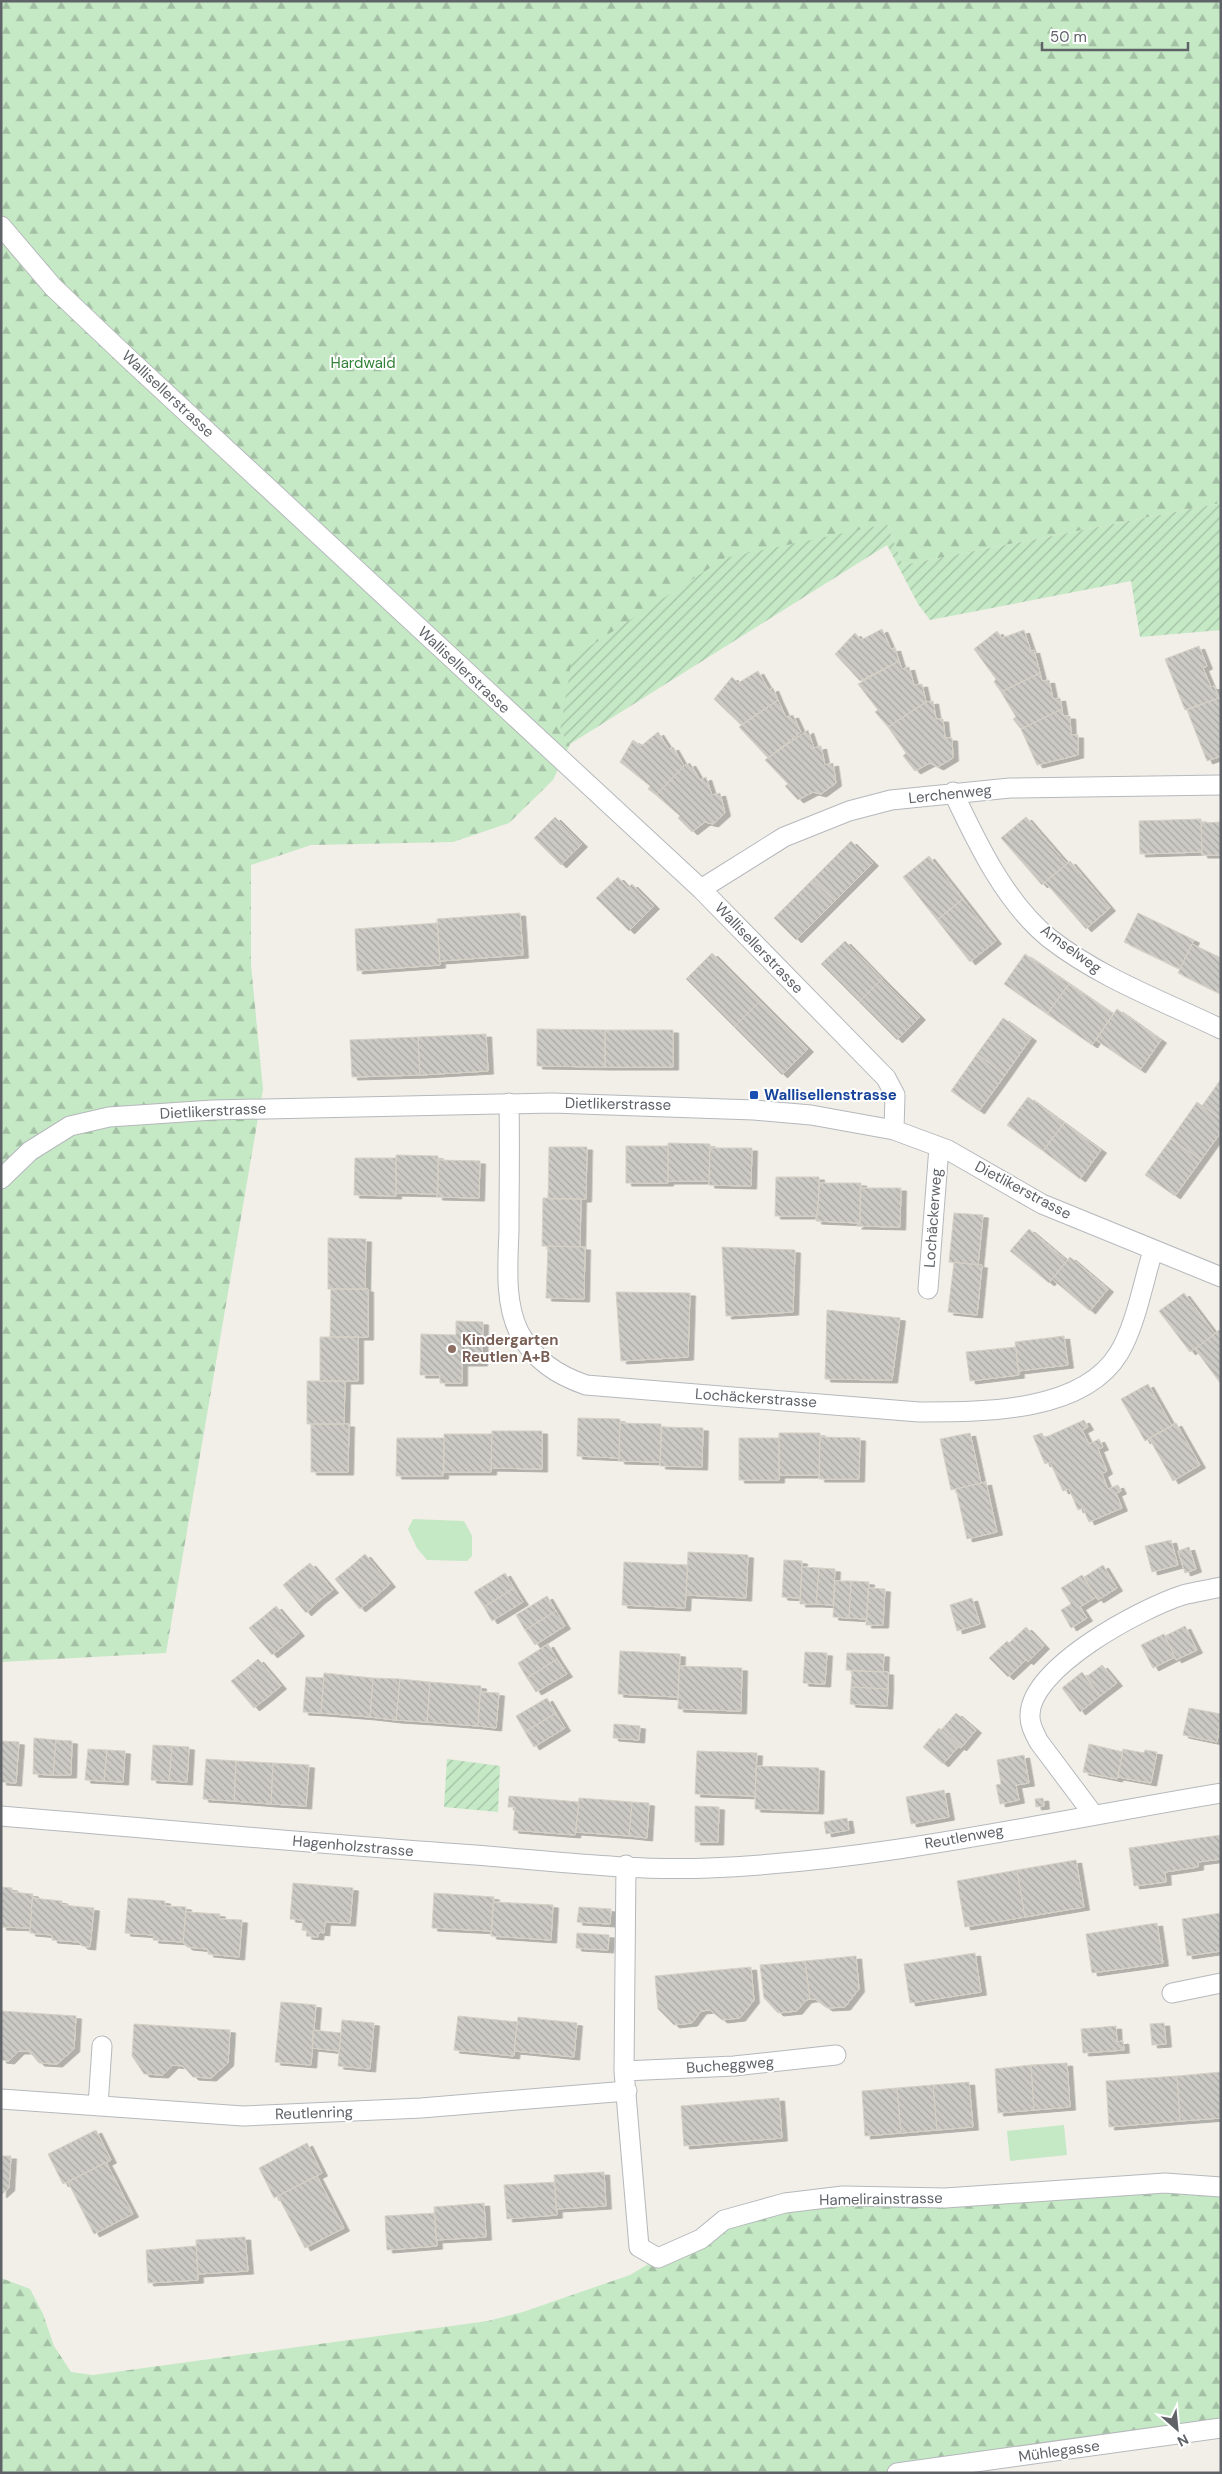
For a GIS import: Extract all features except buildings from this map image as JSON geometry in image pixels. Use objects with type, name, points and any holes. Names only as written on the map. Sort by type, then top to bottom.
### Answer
[{"type":"street","name":"Wallisellerstrasse","points":[[1,226],[54,286],[129,358],[701,889],[886,1078],[895,1095],[894,1130]]},
{"type":"street","name":"Lerchenweg","points":[[701,889],[784,837],[822,821],[882,802],[954,792],[1010,788],[1221,785]]},
{"type":"street","name":"Amselweg","points":[[954,792],[978,846],[1012,898],[1048,936],[1090,966],[1221,1029]]},
{"type":"street","name":"Dietlikerstrasse","points":[[1,1178],[30,1151],[70,1126],[109,1117],[213,1110],[509,1103],[668,1105],[754,1110],[811,1115],[894,1130],[948,1150],[1042,1204],[1153,1251],[1221,1277]]},
{"type":"street","name":"Lochäckerstrasse","points":[[509,1103],[508,1270],[512,1310],[518,1330],[529,1348],[544,1364],[568,1379],[586,1385],[919,1412],[962,1412],[1011,1407],[1056,1398],[1074,1392],[1089,1384],[1101,1375],[1116,1358],[1128,1334],[1153,1251]]},
{"type":"street","name":"Lochäckerweg","points":[[928,1289],[939,1147]]},
{"type":"street","points":[[1093,1814],[1039,1742],[1032,1729],[1030,1717],[1035,1694],[1067,1660],[1103,1633],[1137,1614],[1183,1595],[1221,1588]]},
{"type":"street","name":"Reutlenweg","points":[[705,1868],[806,1862],[914,1846],[1221,1793]]},
{"type":"street","name":"Hagenholzstrasse","points":[[1,1816],[380,1848],[626,1866],[705,1868]]},
{"type":"street","name":"Hamelirainstrasse","points":[[626,1866],[624,2070],[639,2247],[658,2258],[701,2239],[724,2220],[785,2202],[843,2196],[945,2198],[1165,2183],[1221,2187]]},
{"type":"street","points":[[1172,1993],[1221,1983]]},
{"type":"street","points":[[98,2106],[102,2046]]},
{"type":"street","name":"Bucheggweg","points":[[624,2070],[734,2066],[836,2055]]},
{"type":"street","name":"Reutlenring","points":[[1,2099],[243,2116],[421,2108],[627,2091]]},
{"type":"street","name":"Mühlegasse","points":[[897,2473],[1221,2428]]},
{"type":"green space","name":"Hardwald","points":[[1,1],[1221,1],[1221,503],[903,565],[887,524],[560,731],[570,744],[553,780],[509,823],[453,842],[311,845],[251,865],[251,965],[263,1089],[166,1653],[1,1662]]},
{"type":"green space","points":[[1221,503],[1221,630],[1140,637],[1131,581],[930,620],[918,604],[887,545],[570,744],[560,731],[572,658],[725,558],[887,524],[903,565]]},
{"type":"green space","points":[[413,1519],[464,1521],[472,1536],[472,1556],[467,1561],[427,1560],[417,1548],[408,1529]]},
{"type":"green space","points":[[447,1759],[500,1766],[498,1812],[444,1807]]},
{"type":"green space","points":[[1064,2125],[1067,2155],[1010,2161],[1007,2131]]},
{"type":"green space","points":[[1221,2187],[1221,2435],[948,2473],[1,2473],[1,2278],[30,2289],[43,2314],[54,2346],[71,2372],[93,2375],[488,2321],[523,2312],[630,2275],[658,2258],[785,2203]]},
{"type":"place","name":"Wallisellenstrasse","points":[[754,1095]]},
{"type":"place","name":"Kindergarten Reutlen A+B","points":[[452,1349]]}]
